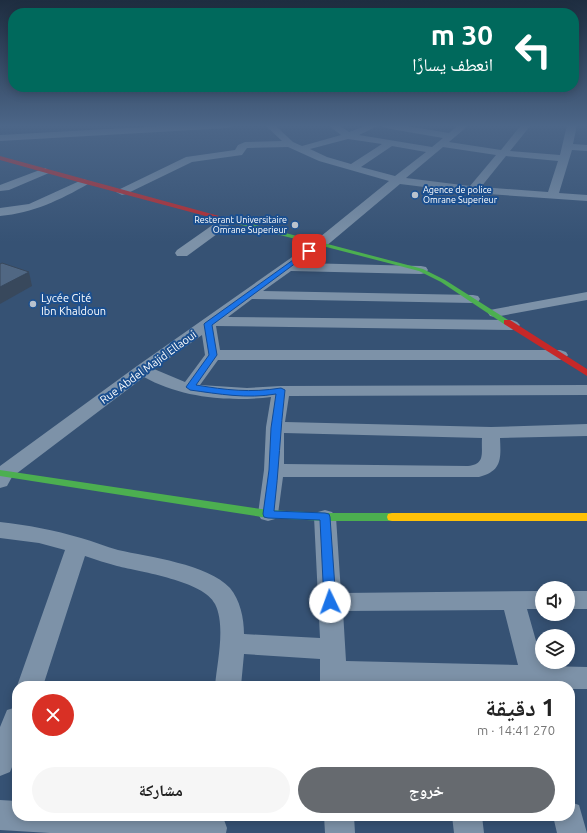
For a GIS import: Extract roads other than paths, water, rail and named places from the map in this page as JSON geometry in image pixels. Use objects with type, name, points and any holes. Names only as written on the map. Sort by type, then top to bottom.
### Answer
[{"type":"street","points":[[20,164],[421,270],[473,299],[587,373]]},
{"type":"street","points":[[122,192],[180,164]]},
{"type":"street","points":[[339,164],[397,180],[473,190],[587,198]]},
{"type":"street","points":[[352,168],[358,164]]},
{"type":"street","name":"Rue Abdel Majid Ellaoui","points":[[1,476],[143,370],[320,244],[417,164]]},
{"type":"street","points":[[473,190],[494,164]]},
{"type":"street","points":[[552,196],[562,164]]},
{"type":"street","points":[[0,188],[5,188],[44,171]]},
{"type":"street","points":[[0,212],[33,207],[84,182]]},
{"type":"street","points":[[182,253],[228,220]]},
{"type":"street","points":[[288,267],[421,270]]},
{"type":"street","points":[[249,295],[473,299]]},
{"type":"street","points":[[495,313],[587,296]]},
{"type":"street","points":[[190,387],[213,355],[210,323],[512,325]]},
{"type":"street","points":[[213,355],[560,355]]},
{"type":"street","points":[[143,370],[154,377],[172,384],[238,394],[262,394],[281,390],[587,390]]},
{"type":"street","points":[[268,514],[274,470],[275,428],[281,390]]},
{"type":"street","points":[[275,428],[491,433],[587,430]]},
{"type":"street","points":[[274,470],[479,471],[487,467],[491,459],[491,433]]},
{"type":"street","points":[[1,476],[268,514],[325,517],[587,517]]},
{"type":"street","points":[[325,517],[333,669]]},
{"type":"street","points":[[0,530],[49,537],[116,558],[189,576],[207,583],[222,594],[231,617],[232,643],[228,681]]},
{"type":"street","points":[[32,681],[78,545]]},
{"type":"street","points":[[330,602],[535,600]]},
{"type":"street","points":[[575,600],[587,600]]},
{"type":"street","points":[[513,601],[536,681]]},
{"type":"street","points":[[232,643],[333,669],[446,680],[536,681],[587,678]]},
{"type":"street","points":[[0,762],[12,732]]},
{"type":"street","points":[[0,815],[12,816]]},
{"type":"street","points":[[115,821],[212,826]]},
{"type":"street","points":[[339,821],[340,833]]},
{"type":"street","points":[[468,821],[469,833]]},
{"type":"street","points":[[569,821],[572,833]]},
{"type":"place","name":"Agence de police Omrane Superieur","points":[[415,195]]},
{"type":"place","name":"Resterant Universitaire Omrane Superieur","points":[[295,225]]},
{"type":"place","name":"Lycée Cité Ibn Khaldoun","points":[[33,304]]}]
